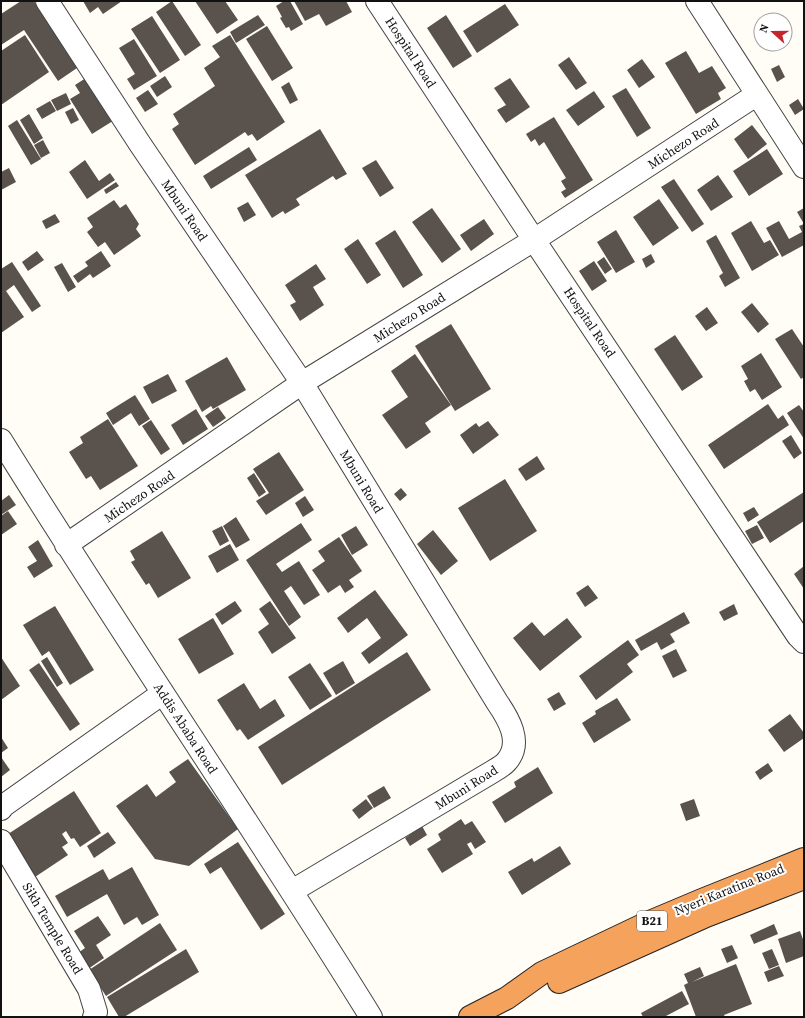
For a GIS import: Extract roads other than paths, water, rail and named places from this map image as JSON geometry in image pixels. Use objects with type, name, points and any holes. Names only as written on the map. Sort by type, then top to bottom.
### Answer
[{"type":"highway","name":"Nyeri Karatina Road","points":[[470,1017],[507,998],[542,973],[646,924],[804,859]]},
{"type":"highway","name":"Nyeri Karatina Road","points":[[507,998],[543,989],[693,922],[804,878]]},
{"type":"street","name":"Mbuni Road","points":[[47,1],[140,144],[302,383],[508,718],[514,734],[513,748],[508,760],[492,772],[292,891]]},
{"type":"street","name":"Hospital Road","points":[[377,1],[534,240],[804,642]]},
{"type":"street","points":[[697,1],[756,95],[804,167]]},
{"type":"street","name":"Michezo Road","points":[[66,546],[302,383],[534,240],[756,95]]},
{"type":"street","name":"Addis Ababa Road","points":[[1,440],[66,546],[292,891],[370,1017]]},
{"type":"street","points":[[1,809],[3,806],[163,693]]},
{"type":"street","name":"Sikh Temple Road","points":[[1,841],[89,989],[96,1012],[94,1017]]}]
